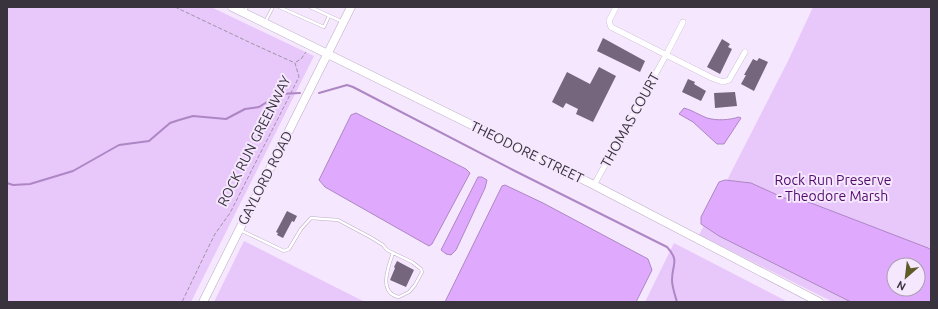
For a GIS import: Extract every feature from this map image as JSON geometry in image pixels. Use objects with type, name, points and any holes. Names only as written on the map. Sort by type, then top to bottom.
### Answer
[{"type":"street","name":"THEODORE STREET","points":[[232,7],[245,10],[265,23],[594,185],[819,302]]},
{"type":"street","name":"GAYLORD ROAD","points":[[203,302],[351,7]]},
{"type":"street","name":"THOMAS COURT","points":[[616,7],[610,21],[611,27],[712,78],[723,82],[729,80],[745,52]]},
{"type":"street","name":"THOMAS COURT","points":[[594,185],[683,22]]},
{"type":"lane","points":[[265,23],[273,7]]},
{"type":"lane","points":[[279,7],[324,27],[330,16]]},
{"type":"lane","points":[[310,7],[343,22]]},
{"type":"lane","points":[[239,230],[284,251],[289,249],[301,229],[311,218],[330,218],[338,220],[357,229],[393,253],[412,262],[421,269],[422,272],[415,285],[409,292],[399,297],[390,293],[386,285],[386,278],[393,253]]},
{"type":"path","name":"ROCK RUN GREENWAY","points":[[175,7],[295,62],[299,77],[230,213],[206,250],[182,302]]},
{"type":"path","points":[[295,62],[301,59],[309,45]]},
{"type":"green space","points":[[7,7],[211,7],[314,56],[191,302],[7,302]]},
{"type":"green space","name":"Rock Run Preserve - Theodore Marsh","points":[[813,7],[931,7],[931,302],[833,302],[699,235],[788,61]]},
{"type":"green space","points":[[244,241],[365,302],[214,302]]},
{"type":"green space","points":[[674,243],[788,302],[645,302]]},
{"type":"shaded area","points":[[684,108],[715,120],[741,118],[724,144],[717,144],[693,122],[679,114]]},
{"type":"shaded area","points":[[356,113],[466,169],[470,173],[432,244],[429,246],[325,187],[319,180],[351,115]]},
{"type":"shaded area","points":[[478,177],[482,177],[487,180],[485,188],[456,250],[451,255],[446,254],[441,250]]},
{"type":"shaded area","points":[[725,180],[751,183],[784,198],[811,203],[931,250],[931,302],[851,302],[719,236],[701,224],[701,217],[719,182]]},
{"type":"shaded area","points":[[505,185],[543,203],[648,259],[652,270],[636,302],[445,302],[502,186]]},
{"type":"building","points":[[603,38],[645,61],[640,72],[597,51]]},
{"type":"building","points":[[722,39],[730,44],[728,47],[732,49],[720,74],[707,67]]},
{"type":"building","points":[[759,58],[768,62],[754,91],[741,84],[753,59],[757,61]]},
{"type":"building","points":[[599,67],[616,76],[593,122],[576,114],[578,109],[566,103],[563,108],[552,102],[567,72],[590,84]]},
{"type":"building","points":[[688,79],[695,82],[694,84],[706,91],[701,101],[682,92]]},
{"type":"building","points":[[735,92],[737,106],[715,108],[714,93]]},
{"type":"building","points":[[287,211],[297,216],[294,222],[292,221],[283,238],[277,235],[278,233],[276,232]]},
{"type":"building","points":[[397,261],[414,270],[406,287],[390,280]]},
{"type":"waterway","points":[[319,93],[347,85],[353,87],[515,171],[667,247],[674,259],[672,283],[677,302]]},
{"type":"waterway","points":[[7,183],[13,185],[30,184],[73,171],[119,145],[149,141],[170,123],[179,120],[193,116],[226,119],[245,109],[259,107],[280,94],[300,93]]}]
